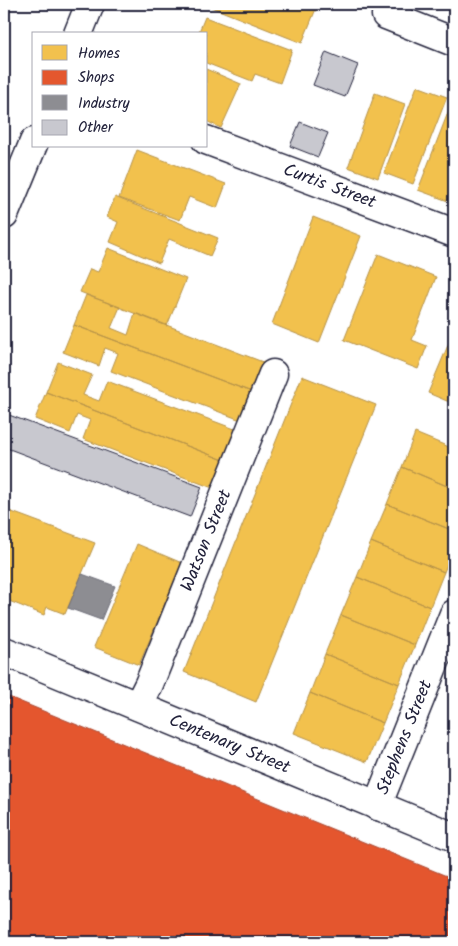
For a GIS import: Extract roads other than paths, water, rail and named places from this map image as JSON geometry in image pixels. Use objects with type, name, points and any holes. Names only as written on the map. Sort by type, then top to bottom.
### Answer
[{"type":"street","points":[[79,32],[90,4]]},
{"type":"street","points":[[390,4],[386,15],[454,42]]},
{"type":"street","name":"Curtis Street","points":[[208,141],[454,234]]},
{"type":"street","points":[[4,215],[32,147]]},
{"type":"street","name":"Watson Street","points":[[138,706],[153,675],[273,374]]},
{"type":"street","name":"Stephens Street","points":[[377,806],[454,614]]},
{"type":"street","name":"Centenary Street","points":[[4,651],[454,837]]}]
